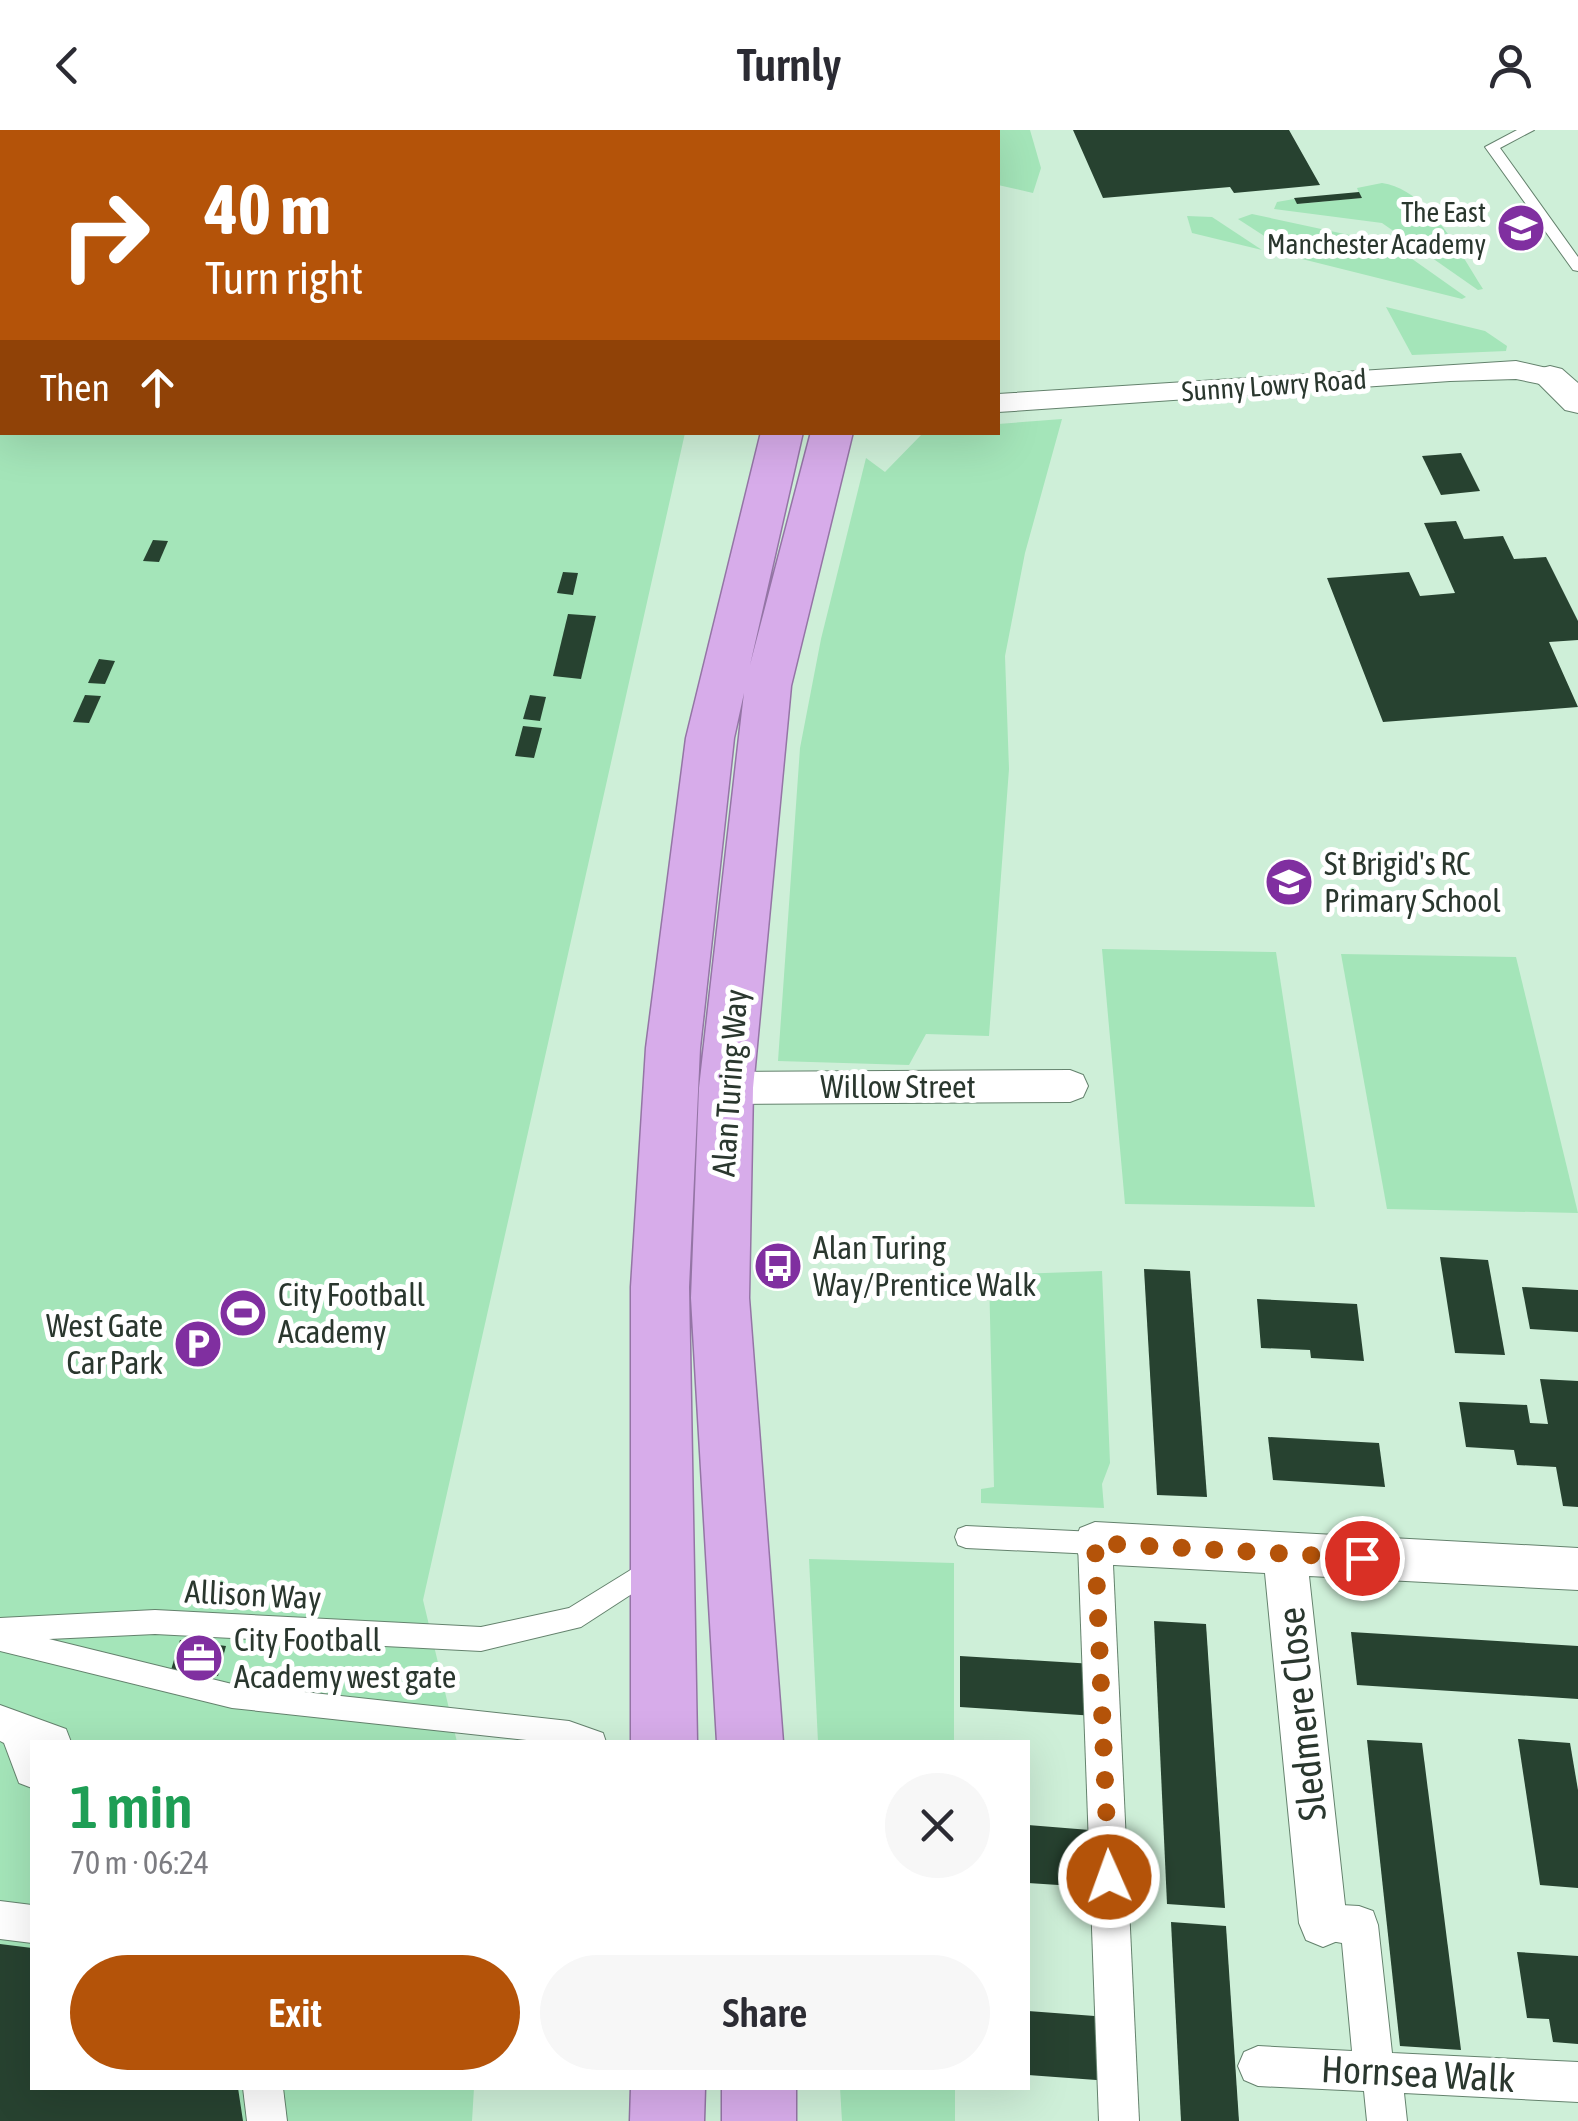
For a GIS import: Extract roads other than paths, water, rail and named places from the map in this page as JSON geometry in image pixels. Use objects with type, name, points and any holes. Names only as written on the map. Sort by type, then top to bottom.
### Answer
[{"type":"highway","name":"Alan Turing Way","points":[[664,1740],[660,1287],[673,1048],[710,738],[781,435]]},
{"type":"highway","name":"Alan Turing Way","points":[[750,1740],[720,1298],[726,1088],[768,686],[831,435]]},
{"type":"highway","points":[[666,2121],[668,2090]]},
{"type":"highway","points":[[758,2090],[759,2121]]},
{"type":"street","name":"Sunny Lowry Road","points":[[1000,402],[1450,372],[1516,370],[1550,377]]},
{"type":"street","points":[[1550,377],[1578,402]]},
{"type":"street","name":"Willow Street","points":[[726,1088],[1070,1086]]},
{"type":"street","points":[[1120,2121],[1095,1543],[1578,1569]]},
{"type":"street","name":"Sledmere Close","points":[[1285,1554],[1323,1922],[1358,1924],[1387,2121]]},
{"type":"street","points":[[9,1726],[48,1740]]},
{"type":"street","points":[[9,1726],[30,1766]]},
{"type":"street","points":[[0,1920],[30,1924]]},
{"type":"street","name":"Hornsea Walk","points":[[1258,2066],[1578,2082]]},
{"type":"street","points":[[263,2090],[267,2121]]},
{"type":"lane","points":[[1527,130],[1492,147],[1578,267]]},
{"type":"lane","points":[[966,1537],[1095,1543]]},
{"type":"lane","name":"Allison Way","points":[[0,1630],[155,1622],[482,1639],[573,1619],[662,1561]]},
{"type":"lane","points":[[0,1639],[232,1696],[568,1732],[589,1740]]},
{"type":"place","name":"The East Manchester Academy","points":[[1521,228]]},
{"type":"place","name":"St Brigid's RC Primary School","points":[[1289,882]]},
{"type":"place","name":"Alan Turing Way/Prentice Walk","points":[[778,1266]]},
{"type":"place","name":"City Football Academy","points":[[243,1313]]},
{"type":"place","name":"West Gate Car Park","points":[[198,1344]]},
{"type":"place","name":"City Football Academy west gate","points":[[199,1658]]}]
